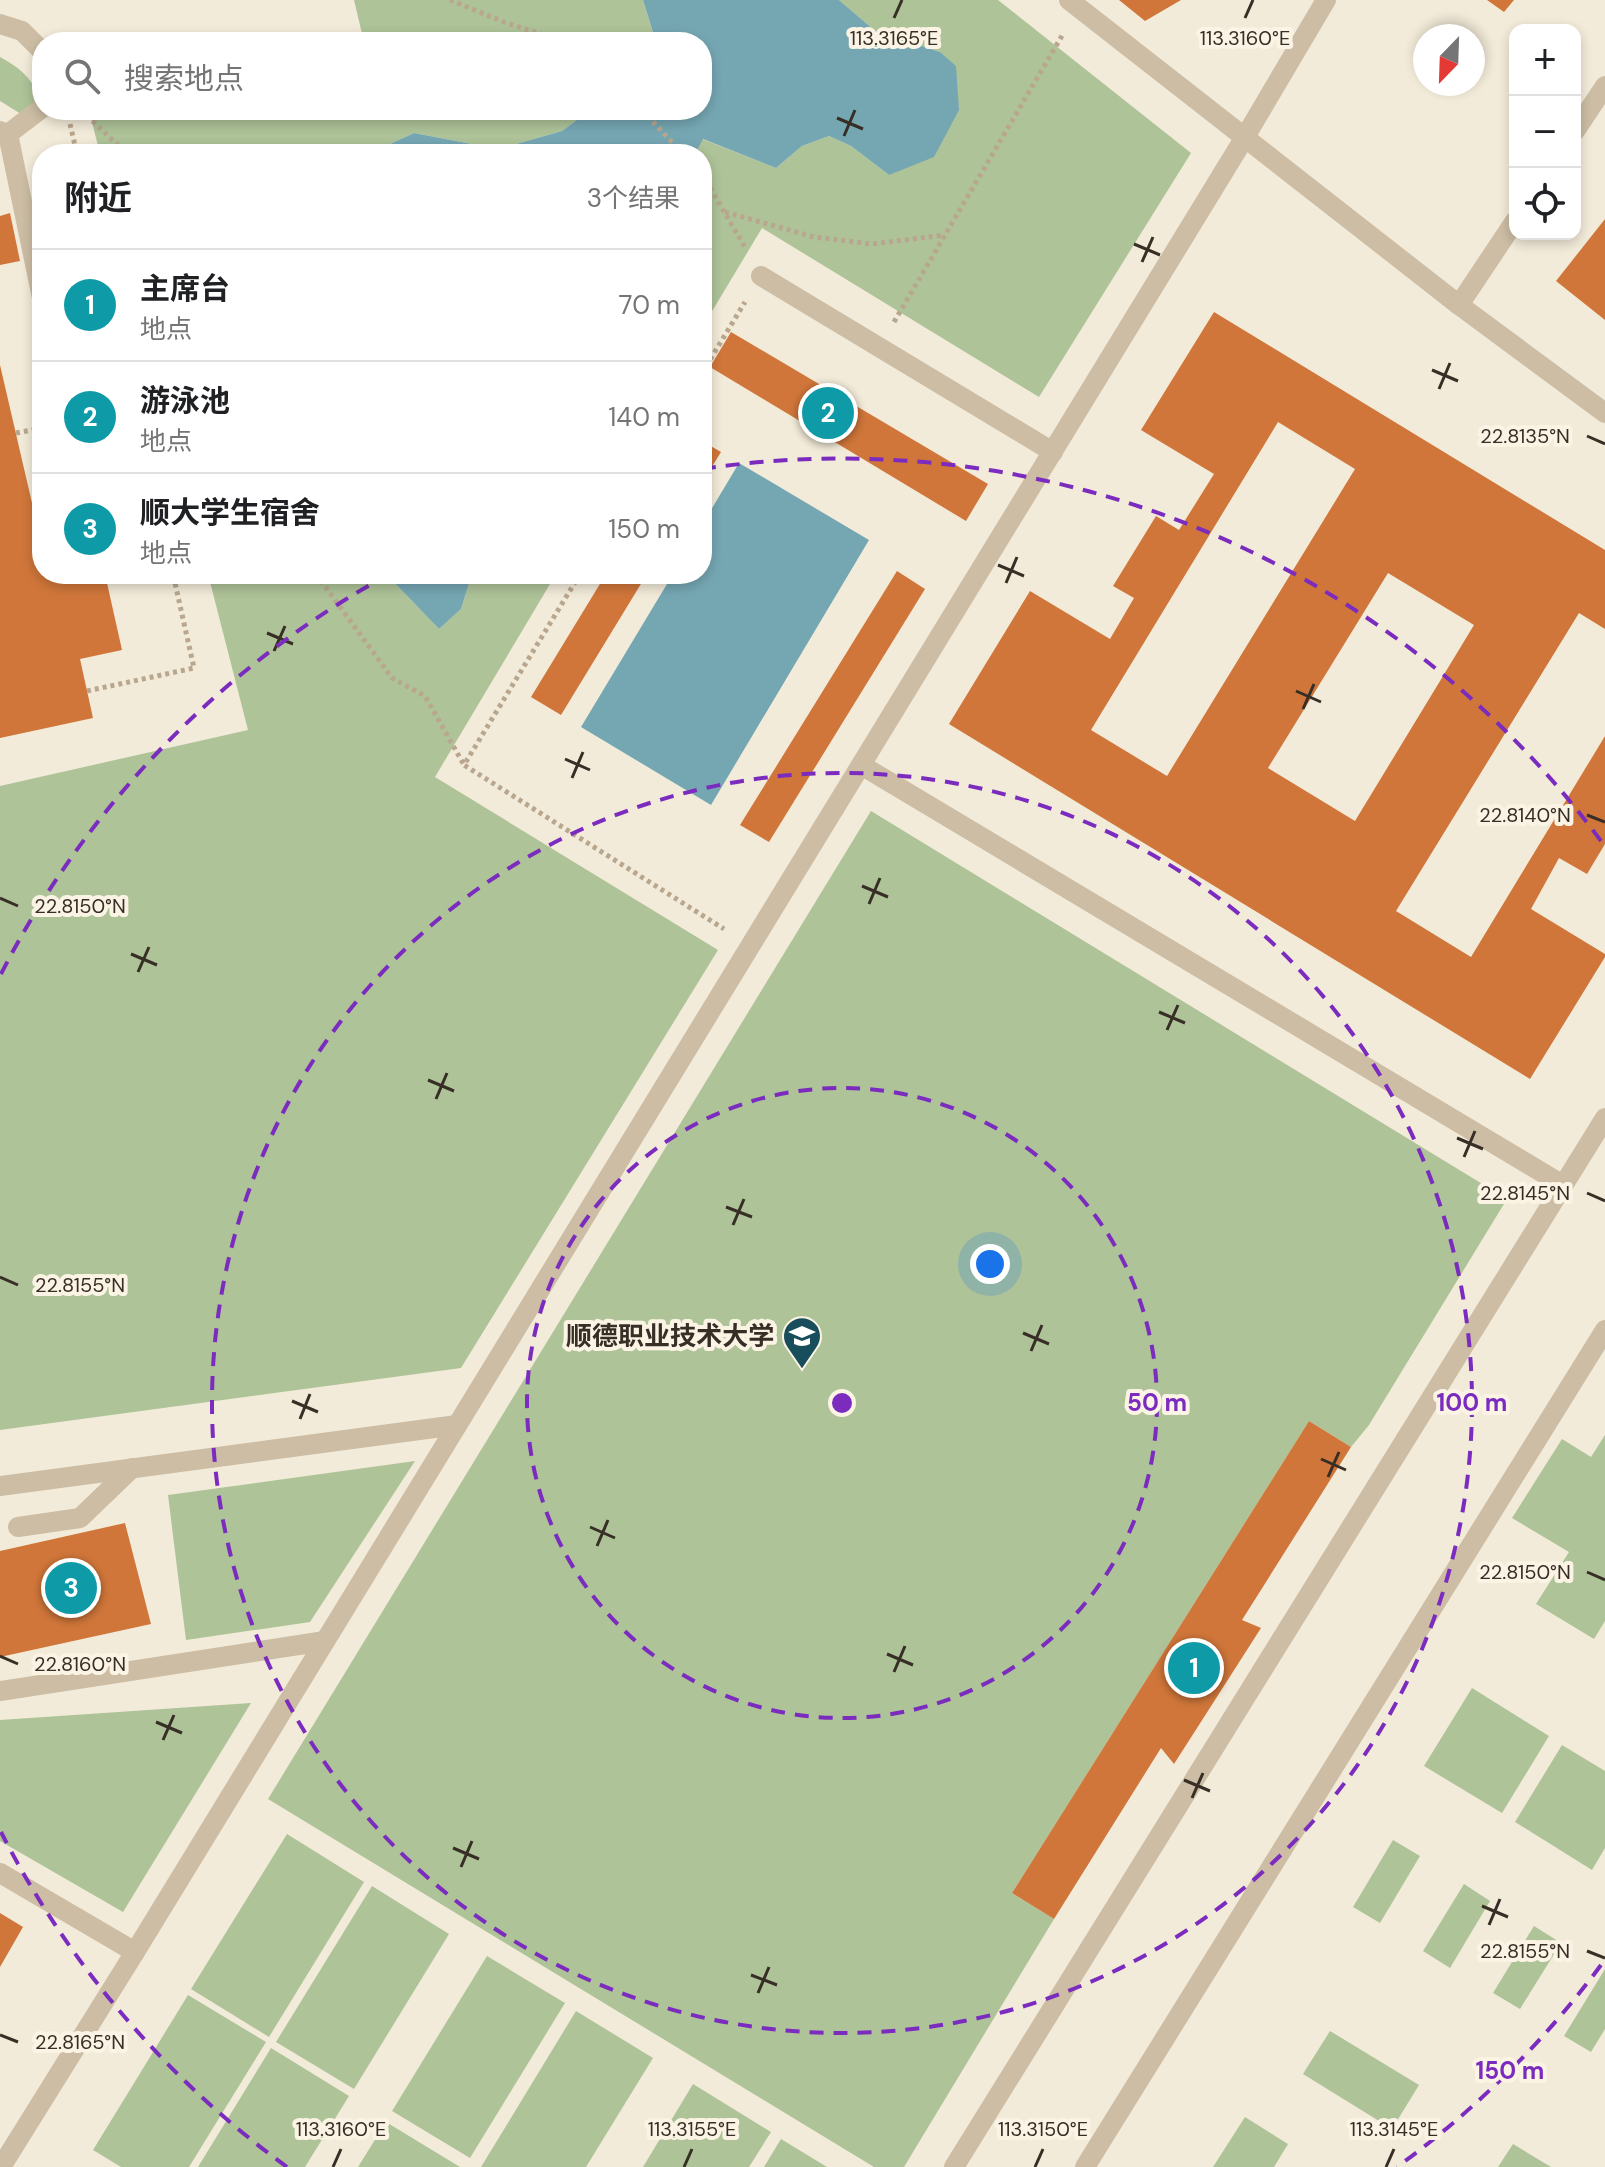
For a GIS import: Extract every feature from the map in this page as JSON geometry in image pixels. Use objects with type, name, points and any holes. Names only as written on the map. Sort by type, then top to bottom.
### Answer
[{"type":"street","points":[[1,2167],[1053,452],[1326,0]]},
{"type":"street","points":[[1074,4],[1459,305],[1605,413]]},
{"type":"street","points":[[0,24],[22,31],[32,41]]},
{"type":"street","points":[[1581,122],[1605,86]]},
{"type":"street","points":[[32,114],[4,132],[32,254]]},
{"type":"street","points":[[1459,305],[1509,230]]},
{"type":"street","points":[[761,276],[1053,452]]},
{"type":"street","points":[[861,765],[1563,1185]]},
{"type":"street","points":[[954,2167],[1605,1118]]},
{"type":"street","points":[[1085,2167],[1605,1330]]},
{"type":"street","points":[[0,1486],[457,1425]]},
{"type":"street","points":[[18,1527],[80,1518],[132,1468]]},
{"type":"street","points":[[0,1691],[325,1641]]},
{"type":"street","points":[[0,1873],[135,1952]]},
{"type":"path","points":[[450,0],[534,32]]},
{"type":"path","points":[[879,347],[1074,4]]},
{"type":"path","points":[[68,120],[74,144]]},
{"type":"path","points":[[91,120],[117,144]]},
{"type":"path","points":[[651,120],[674,144]]},
{"type":"path","points":[[712,190],[761,276],[712,357]]},
{"type":"path","points":[[724,211],[814,237],[872,244],[945,235]]},
{"type":"path","points":[[16,433],[32,430]]},
{"type":"path","points":[[87,691],[194,668],[175,584]]},
{"type":"path","points":[[323,584],[392,678],[425,696],[464,765],[750,945]]},
{"type":"path","points":[[464,765],[574,584]]},
{"type":"green space","points":[[354,0],[643,0],[653,32],[362,32]]},
{"type":"green space","points":[[839,0],[998,0],[1191,153],[1039,397],[762,228],[712,311],[712,144],[700,144],[702,139],[776,168],[802,146],[829,136],[851,146],[889,175],[940,52],[874,30]]},
{"type":"green space","points":[[0,57],[31,82],[32,113],[29,119],[0,101]]},
{"type":"green space","points":[[92,120],[577,120],[562,131],[516,144],[472,144],[414,133],[390,144],[98,144]]},
{"type":"green space","points":[[211,584],[396,584],[439,629],[461,609],[469,584],[550,584],[435,777],[718,950],[461,1368],[0,1430],[0,786],[248,730]]},
{"type":"green space","points":[[871,811],[1507,1199],[1369,1425],[1351,1447],[1309,1421],[1012,1893],[1054,1919],[904,2167],[874,2167],[268,1799]]},
{"type":"green space","points":[[1605,1435],[1605,1621],[1594,1639],[1536,1604],[1569,1552],[1512,1518],[1562,1439],[1591,1457]]},
{"type":"green space","points":[[415,1461],[310,1622],[186,1640],[168,1495]]},
{"type":"green space","points":[[1472,1688],[1549,1736],[1502,1813],[1424,1766]]},
{"type":"green space","points":[[251,1703],[123,1912],[0,1841],[0,1720]]},
{"type":"green space","points":[[1562,1745],[1605,1771],[1605,1848],[1592,1870],[1515,1822]]},
{"type":"green space","points":[[287,1834],[364,1882],[269,2037],[191,1989]]},
{"type":"green space","points":[[1393,1840],[1420,1856],[1380,1923],[1353,1907]]},
{"type":"green space","points":[[1464,1884],[1490,1901],[1450,1968],[1423,1951]]},
{"type":"green space","points":[[372,1886],[449,1934],[354,2089],[276,2042]]},
{"type":"green space","points":[[1534,1926],[1561,1943],[1520,2009],[1493,1993]]},
{"type":"green space","points":[[487,1956],[565,2003],[470,2158],[392,2111]]},
{"type":"green space","points":[[1605,1969],[1605,2029],[1591,2052],[1564,2036]]},
{"type":"green space","points":[[188,1995],[266,2042],[189,2167],[121,2167],[93,2150]]},
{"type":"green space","points":[[576,2011],[653,2058],[586,2167],[481,2167]]},
{"type":"green space","points":[[1330,2031],[1419,2085],[1392,2129],[1303,2074]]},
{"type":"green space","points":[[271,2048],[349,2096],[305,2167],[198,2167]]},
{"type":"green space","points":[[693,2084],[771,2132],[749,2167],[643,2167]]},
{"type":"green space","points":[[1245,2117],[1288,2144],[1274,2167],[1213,2167]]},
{"type":"green space","points":[[386,2122],[460,2167],[358,2167]]},
{"type":"green space","points":[[781,2139],[827,2167],[764,2167]]},
{"type":"green space","points":[[1513,2144],[1551,2167],[1498,2167]]},
{"type":"water","points":[[643,0],[839,0],[874,30],[940,52],[956,66],[959,110],[934,157],[889,175],[851,146],[829,136],[802,146],[776,168],[703,139],[700,144],[516,144],[562,131],[577,120],[712,120],[712,32],[653,32]]},
{"type":"water","points":[[414,133],[472,144],[390,144]]},
{"type":"water","points":[[739,463],[869,540],[711,805],[581,727],[667,584],[712,584],[712,508]]},
{"type":"water","points":[[396,584],[469,584],[461,609],[439,629]]},
{"type":"building","points":[[1119,0],[1181,0],[1145,21]]},
{"type":"building","points":[[1487,0],[1514,0],[1504,12]]},
{"type":"building","points":[[10,213],[20,261],[0,265],[0,216]]},
{"type":"building","points":[[1605,219],[1605,320],[1556,281]]},
{"type":"building","points":[[1214,312],[1605,550],[1605,629],[1579,613],[1396,911],[1471,957],[1605,736],[1605,844],[1587,874],[1559,858],[1531,909],[1605,954],[1605,957],[1530,1079],[949,724],[1030,591],[1110,639],[1134,598],[1113,586],[1156,516],[1179,530],[1214,474],[1141,430]],"holes":[[[1278,422],[1355,469],[1167,776],[1091,730]],[[1388,573],[1474,625],[1355,821],[1268,768]]]},
{"type":"building","points":[[731,332],[988,484],[966,521],[712,368]]},
{"type":"building","points":[[0,365],[32,503],[32,584],[107,584],[122,650],[80,659],[93,718],[0,738]]},
{"type":"building","points":[[712,447],[721,452],[712,467]]},
{"type":"building","points":[[897,571],[925,589],[769,842],[740,825]]},
{"type":"building","points":[[600,584],[641,584],[561,715],[531,697]]},
{"type":"building","points":[[1309,1421],[1351,1447],[1242,1620],[1261,1628],[1174,1764],[1161,1748],[1054,1919],[1012,1893]]},
{"type":"building","points":[[125,1523],[151,1624],[0,1657],[0,1551]]},
{"type":"building","points":[[0,1913],[23,1927],[0,1967]]},
{"type":"place","name":"游泳池","points":[[828,413]]},
{"type":"place","name":"顺德职业技术大学","points":[[802,1370]]},
{"type":"place","name":"顺大学生宿舍","points":[[71,1588]]},
{"type":"place","name":"主席台","points":[[1194,1668]]}]
